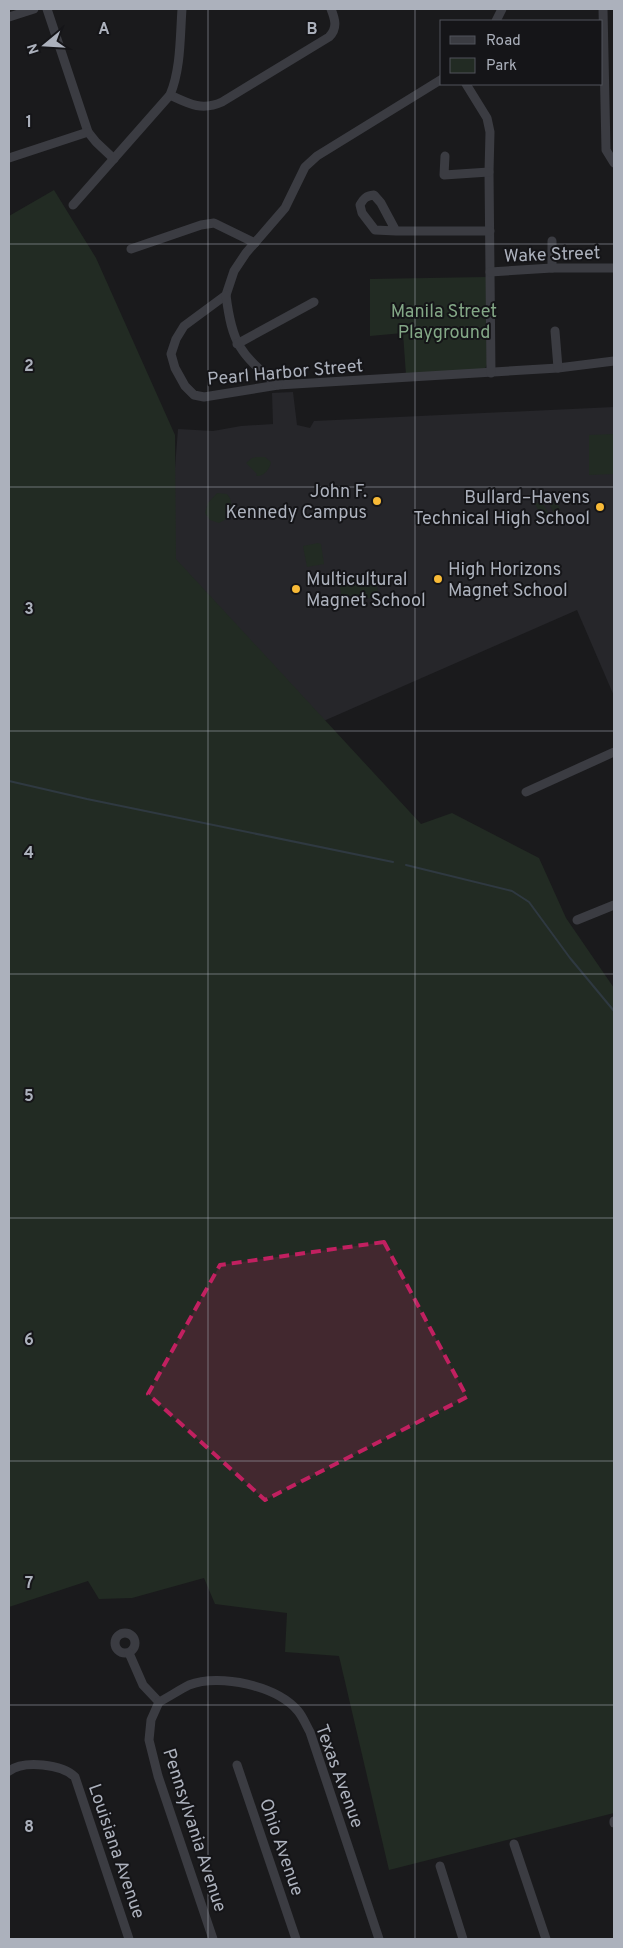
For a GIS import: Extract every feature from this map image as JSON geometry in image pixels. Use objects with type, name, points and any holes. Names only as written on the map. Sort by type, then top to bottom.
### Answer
[{"type":"street","points":[[9,17],[20,11],[34,9]]},
{"type":"street","points":[[46,9],[88,132],[114,159]]},
{"type":"street","points":[[74,205],[170,95],[174,86],[182,9]]},
{"type":"street","points":[[170,95],[187,104],[200,107],[208,107],[222,102],[329,36],[335,25],[331,9]]},
{"type":"street","points":[[603,9],[606,150],[614,163]]},
{"type":"street","points":[[278,385],[256,367],[237,344],[229,323],[226,295],[234,271],[285,208],[304,167],[318,156],[440,80]]},
{"type":"street","points":[[467,85],[487,118],[490,132],[492,373]]},
{"type":"street","points":[[9,158],[88,132]]},
{"type":"street","points":[[445,156],[444,175],[489,172]]},
{"type":"street","points":[[396,230],[381,203],[374,196],[367,196],[360,205],[362,213],[375,230],[490,231]]},
{"type":"street","points":[[131,249],[200,225],[214,223],[255,243]]},
{"type":"street","points":[[552,241],[552,268]]},
{"type":"street","name":"Wake Street","points":[[490,272],[552,268],[614,268]]},
{"type":"street","name":"Pearl Harbor Street","points":[[226,295],[184,326],[176,339],[171,354],[175,368],[185,386],[194,395],[204,397],[278,385],[492,373],[614,361]]},
{"type":"street","points":[[237,344],[314,302]]},
{"type":"street","points":[[555,331],[558,368]]},
{"type":"street","points":[[526,792],[614,752]]},
{"type":"street","points":[[577,920],[614,905]]},
{"type":"street","points":[[129,1653],[143,1685],[159,1702]]},
{"type":"street","name":"Texas Avenue","points":[[159,1702],[190,1685],[222,1680],[253,1684],[282,1698],[298,1711],[310,1732],[379,1939]]},
{"type":"street","name":"Pennsylvania Avenue","points":[[159,1702],[151,1720],[149,1740],[158,1776],[213,1939]]},
{"type":"street","name":"Ohio Avenue","points":[[237,1765],[296,1939]]},
{"type":"street","name":"Louisiana Avenue","points":[[10,1766],[53,1767],[70,1772],[75,1778],[129,1939]]},
{"type":"street","points":[[514,1844],[546,1939]]},
{"type":"street","points":[[440,1866],[463,1939]]},
{"type":"highlighted area","points":[[384,1242],[467,1397],[265,1500],[148,1394],[220,1265]]},
{"type":"shaded area","name":"John F. Kennedy Campus","points":[[293,392],[297,425],[310,428],[314,421],[614,407],[614,696],[577,610],[319,723],[168,558],[178,429],[213,431],[241,426],[273,424],[272,393]]},
{"type":"green space","points":[[54,190],[96,258],[175,435],[176,559],[421,824],[452,813],[539,858],[566,918],[614,988],[614,1813],[389,1870],[339,1656],[285,1652],[287,1613],[215,1604],[204,1578],[132,1598],[99,1599],[88,1581],[9,1607],[9,216]]},
{"type":"green space","name":"Manila Street Playground","points":[[486,277],[487,364],[485,369],[406,375],[403,333],[370,336],[370,279]]},
{"type":"green space","points":[[614,434],[614,474],[589,475],[589,435]]},
{"type":"green space","points":[[265,457],[271,462],[266,472],[259,476],[256,476],[257,474],[246,463],[252,458]]},
{"type":"green space","points":[[217,493],[227,494],[231,506],[228,518],[219,523],[210,520],[205,513],[208,503]]},
{"type":"green space","points":[[552,495],[561,510],[554,513],[546,498]]},
{"type":"green space","points":[[541,501],[550,516],[543,519],[535,504]]},
{"type":"green space","points":[[321,544],[324,564],[307,567],[303,546]]},
{"type":"green space","points":[[374,572],[379,596],[363,599],[362,595],[342,598],[338,578]]},
{"type":"waterway","points":[[9,781],[87,799],[393,862]]},
{"type":"waterway","points":[[406,865],[512,891],[529,902],[570,958],[614,1011]]},
{"type":"place","name":"John F. Kennedy Campus","points":[[377,501]]},
{"type":"place","name":"Bullard–Havens Technical High School","points":[[600,507]]},
{"type":"place","name":"High Horizons Magnet School","points":[[438,579]]},
{"type":"place","name":"Multicultural Magnet School","points":[[296,589]]}]
